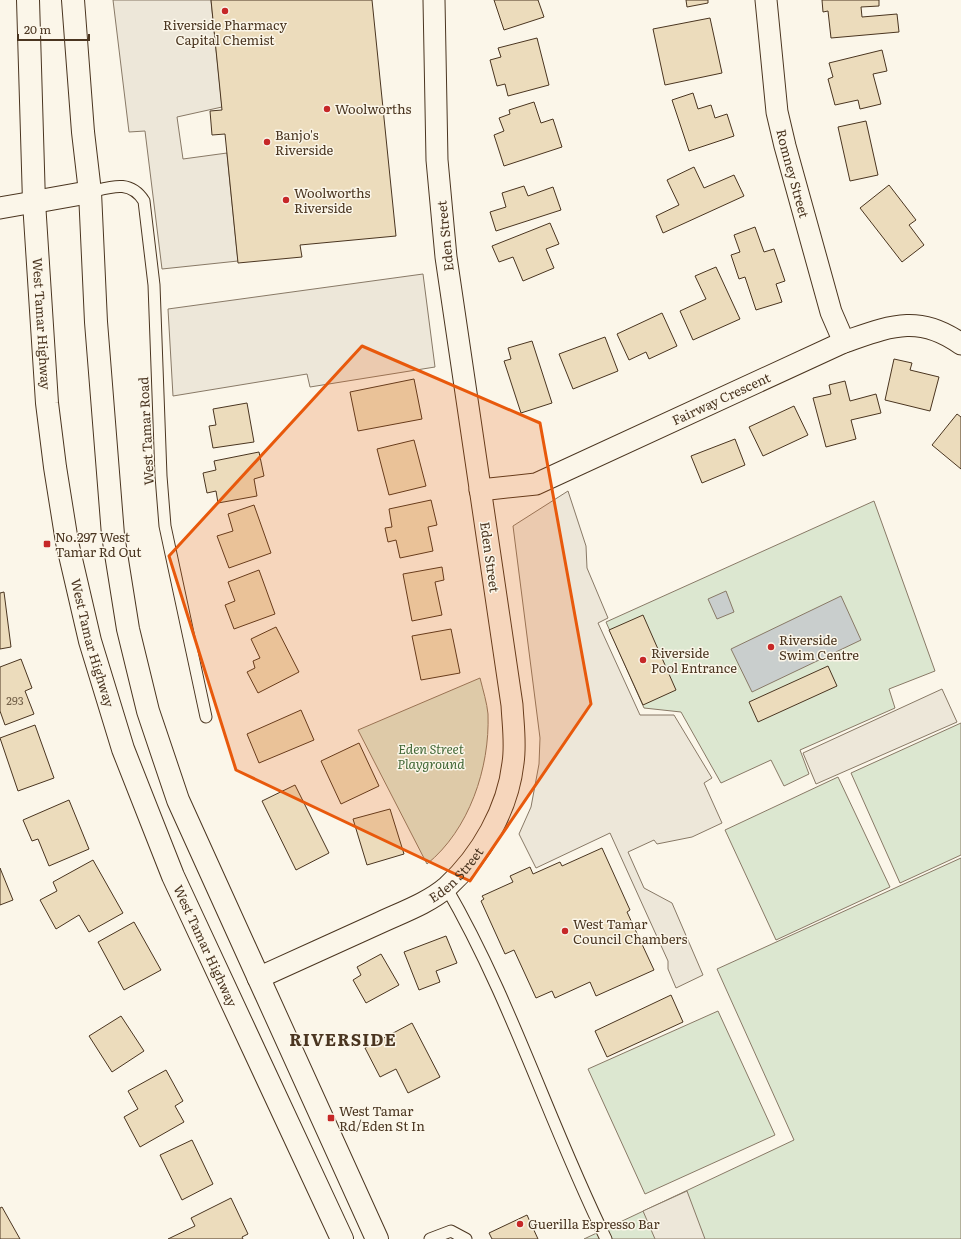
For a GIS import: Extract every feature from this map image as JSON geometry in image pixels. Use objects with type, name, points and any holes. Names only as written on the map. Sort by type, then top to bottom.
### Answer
[{"type":"highway","name":"West Tamar Highway","points":[[28,0],[34,202],[46,396],[67,542],[90,641],[103,689],[127,758],[173,876],[342,1239]]},
{"type":"highway","points":[[73,0],[82,124],[90,192],[96,322],[113,527],[128,629],[148,711],[178,800],[377,1239]]},
{"type":"highway","points":[[34,202],[90,192]]},
{"type":"street","name":"Eden Street","points":[[258,978],[416,906],[446,887],[467,865],[487,836],[503,804],[513,763],[514,738],[512,705],[446,257],[437,160],[434,0]]},
{"type":"street","name":"Romney Street","points":[[766,0],[778,112],[785,146],[831,312],[844,342]]},
{"type":"street","points":[[0,208],[34,202]]},
{"type":"street","name":"Fairway Crescent","points":[[480,490],[536,484],[844,342],[881,329],[907,324],[930,327],[961,344]]},
{"type":"lane","name":"West Tamar Road","points":[[90,192],[116,186],[130,188],[138,192],[144,201],[154,285],[161,476],[165,526],[206,717]]},
{"type":"lane","points":[[446,887],[468,927],[517,1032],[606,1239]]},
{"type":"lane","points":[[430,1239],[451,1231],[466,1239]]},
{"type":"highlighted area","points":[[362,346],[540,423],[591,704],[470,881],[236,770],[169,556]]},
{"type":"green space","name":"Riverside Swim Centre","points":[[874,501],[935,671],[889,689],[895,708],[800,750],[809,774],[784,786],[771,760],[721,783],[681,712],[644,708],[606,622]]},
{"type":"green space","name":"Eden Street Playground","points":[[480,678],[488,714],[488,735],[481,776],[474,796],[455,834],[442,850],[427,864],[358,730]]},
{"type":"green space","points":[[961,723],[961,855],[900,883],[851,773]]},
{"type":"green space","points":[[838,777],[890,887],[776,940],[725,830]]},
{"type":"green space","points":[[961,858],[961,1239],[584,1239],[794,1140],[717,969]]},
{"type":"green space","points":[[718,1011],[775,1135],[645,1194],[588,1069]]},
{"type":"shaded area","points":[[113,0],[211,0],[222,107],[177,117],[183,159],[227,153],[238,261],[162,269],[145,131],[129,132]]},
{"type":"shaded area","points":[[423,274],[435,367],[310,387],[307,374],[173,396],[168,309]]},
{"type":"shaded area","points":[[568,491],[586,546],[587,568],[608,618],[598,623],[640,715],[674,715],[712,778],[704,783],[722,823],[692,837],[657,844],[654,840],[628,852],[644,888],[672,903],[703,975],[676,988],[668,969],[668,961],[610,833],[536,868],[519,834],[531,807],[539,764],[540,738],[513,526]]},
{"type":"shaded area","points":[[726,591],[734,612],[717,619],[708,599]]},
{"type":"shaded area","points":[[841,596],[861,640],[752,692],[731,649]]},
{"type":"shaded area","points":[[942,689],[957,722],[816,784],[803,753]]},
{"type":"shaded area","points":[[687,1191],[705,1239],[655,1239],[643,1211]]},
{"type":"building","points":[[211,0],[372,0],[396,236],[300,245],[302,257],[238,263],[225,134],[212,135],[210,111],[222,110]]},
{"type":"building","points":[[494,0],[538,0],[544,17],[504,30]]},
{"type":"building","points":[[686,0],[708,0],[708,3],[687,7]]},
{"type":"building","points":[[822,0],[879,0],[879,6],[861,7],[862,17],[897,14],[899,32],[831,38],[828,11],[823,12]]},
{"type":"building","points":[[710,18],[722,73],[665,85],[653,29]]},
{"type":"building","points":[[537,38],[549,85],[508,96],[505,84],[497,86],[490,60],[501,57],[498,48]]},
{"type":"building","points":[[882,50],[887,71],[873,74],[881,104],[860,109],[858,100],[835,105],[828,79],[833,77],[829,63]]},
{"type":"building","points":[[693,93],[698,109],[711,105],[715,118],[727,114],[734,136],[689,151],[672,100]]},
{"type":"building","points":[[534,102],[541,123],[553,119],[562,147],[504,166],[494,135],[504,131],[499,118],[510,114],[509,110]]},
{"type":"building","points":[[866,121],[878,175],[850,181],[838,127]]},
{"type":"building","points":[[694,167],[704,188],[734,175],[744,196],[663,233],[656,216],[679,205],[667,180]]},
{"type":"building","points":[[889,185],[916,220],[909,225],[924,245],[902,262],[860,208]]},
{"type":"building","points":[[524,186],[528,196],[553,187],[561,210],[496,231],[490,212],[506,207],[502,193]]},
{"type":"building","points":[[550,223],[559,244],[546,249],[554,268],[523,281],[513,257],[499,262],[492,246]]},
{"type":"building","points":[[755,227],[764,252],[774,249],[785,281],[776,284],[782,302],[756,310],[745,277],[739,279],[731,255],[740,252],[734,235]]},
{"type":"building","points":[[716,267],[740,319],[693,340],[680,311],[706,299],[695,276]]},
{"type":"building","points":[[662,313],[677,346],[649,359],[646,352],[629,360],[617,334]]},
{"type":"building","points":[[605,337],[618,371],[573,389],[559,354]]},
{"type":"building","points":[[532,341],[552,403],[521,413],[504,361],[511,359],[508,348]]},
{"type":"building","points":[[894,359],[912,363],[910,370],[939,377],[930,411],[885,400]]},
{"type":"building","points":[[414,379],[422,419],[358,431],[350,392]]},
{"type":"building","points":[[845,381],[850,401],[876,394],[881,413],[851,420],[856,439],[826,447],[813,398],[831,394],[829,385]]},
{"type":"building","points":[[247,403],[254,442],[213,448],[209,426],[216,425],[213,409]]},
{"type":"building","points":[[794,406],[808,435],[763,456],[749,427]]},
{"type":"building","points":[[957,414],[961,417],[961,469],[932,445]]},
{"type":"building","points":[[735,439],[745,465],[702,483],[691,456]]},
{"type":"building","points":[[414,440],[426,486],[389,495],[377,449]]},
{"type":"building","points":[[259,452],[264,476],[254,479],[257,496],[218,503],[216,491],[207,493],[203,473],[216,470],[214,461]]},
{"type":"building","points":[[431,500],[437,525],[428,527],[433,551],[400,558],[396,540],[388,542],[385,528],[392,527],[389,509]]},
{"type":"building","points":[[254,505],[271,553],[229,568],[217,536],[233,531],[228,514]]},
{"type":"building","points":[[442,567],[444,580],[435,582],[442,615],[412,621],[403,574]]},
{"type":"building","points":[[259,570],[275,614],[234,629],[225,605],[235,601],[228,582]]},
{"type":"building","points":[[4,592],[11,647],[0,649],[0,593]]},
{"type":"building","name":"Riverside Pool Entrance","points":[[643,615],[676,690],[643,705],[609,630]]},
{"type":"building","points":[[276,627],[299,672],[258,693],[247,672],[255,668],[253,661],[260,658],[251,639]]},
{"type":"building","points":[[451,629],[460,673],[421,680],[412,636]]},
{"type":"building","points":[[21,659],[32,688],[25,691],[34,714],[5,725],[0,711],[0,667]]},
{"type":"building","points":[[828,666],[837,686],[758,722],[749,702]]},
{"type":"building","points":[[301,710],[314,740],[259,763],[247,734]]},
{"type":"building","points":[[35,725],[54,778],[18,791],[0,738]]},
{"type":"building","points":[[359,743],[379,786],[341,804],[321,761]]},
{"type":"building","points":[[295,785],[329,853],[296,870],[262,801]]},
{"type":"building","points":[[69,800],[89,849],[49,866],[38,839],[32,841],[23,820]]},
{"type":"building","points":[[390,809],[404,854],[367,865],[353,819]]},
{"type":"building","name":"West Tamar Council Chambers","points":[[602,848],[630,910],[627,912],[654,970],[596,996],[590,982],[555,998],[552,991],[536,998],[514,950],[505,954],[481,901],[484,899],[482,896],[513,882],[510,876],[530,867],[533,874],[560,862],[562,866]]},
{"type":"building","points":[[93,860],[123,913],[89,932],[79,915],[56,929],[40,900],[57,891],[53,882]]},
{"type":"building","points":[[0,868],[13,900],[0,905]]},
{"type":"building","points":[[134,922],[161,970],[124,990],[98,942]]},
{"type":"building","points":[[446,936],[457,963],[436,971],[440,982],[419,990],[404,952]]},
{"type":"building","points":[[381,954],[399,985],[366,1003],[353,980],[361,975],[357,967]]},
{"type":"building","points":[[671,995],[683,1022],[607,1057],[595,1031]]},
{"type":"building","points":[[121,1016],[144,1051],[112,1072],[89,1036]]},
{"type":"building","points":[[412,1023],[440,1077],[408,1093],[396,1069],[380,1077],[365,1048]]},
{"type":"building","points":[[166,1070],[183,1101],[175,1106],[184,1122],[140,1147],[124,1117],[138,1109],[128,1091]]},
{"type":"building","points":[[192,1140],[213,1184],[182,1200],[160,1155]]},
{"type":"building","points":[[231,1198],[248,1234],[242,1237],[243,1239],[168,1239],[195,1226],[191,1218]]},
{"type":"building","points":[[2,1207],[20,1239],[0,1239],[0,1208]]},
{"type":"building","name":"Guerilla Espresso Bar","points":[[527,1215],[538,1239],[492,1239],[489,1233]]},
{"type":"place","name":"Riverside Pharmacy Capital Chemist","points":[[225,11]]},
{"type":"place","name":"Woolworths","points":[[327,109]]},
{"type":"place","name":"Banjo's Riverside","points":[[267,142]]},
{"type":"place","name":"Woolworths Riverside","points":[[286,200]]},
{"type":"place","name":"No.297 West Tamar Rd Out","points":[[47,544]]},
{"type":"place","name":"Riverside Swim Centre","points":[[771,647]]},
{"type":"place","name":"Riverside Pool Entrance","points":[[643,660]]},
{"type":"place","name":"West Tamar Council Chambers","points":[[565,931]]},
{"type":"place","name":"West Tamar Rd/Eden St In","points":[[331,1118]]},
{"type":"place","name":"Guerilla Espresso Bar","points":[[520,1224]]},
{"type":"district","name":"RIVERSIDE","points":[[343,1040]]}]
